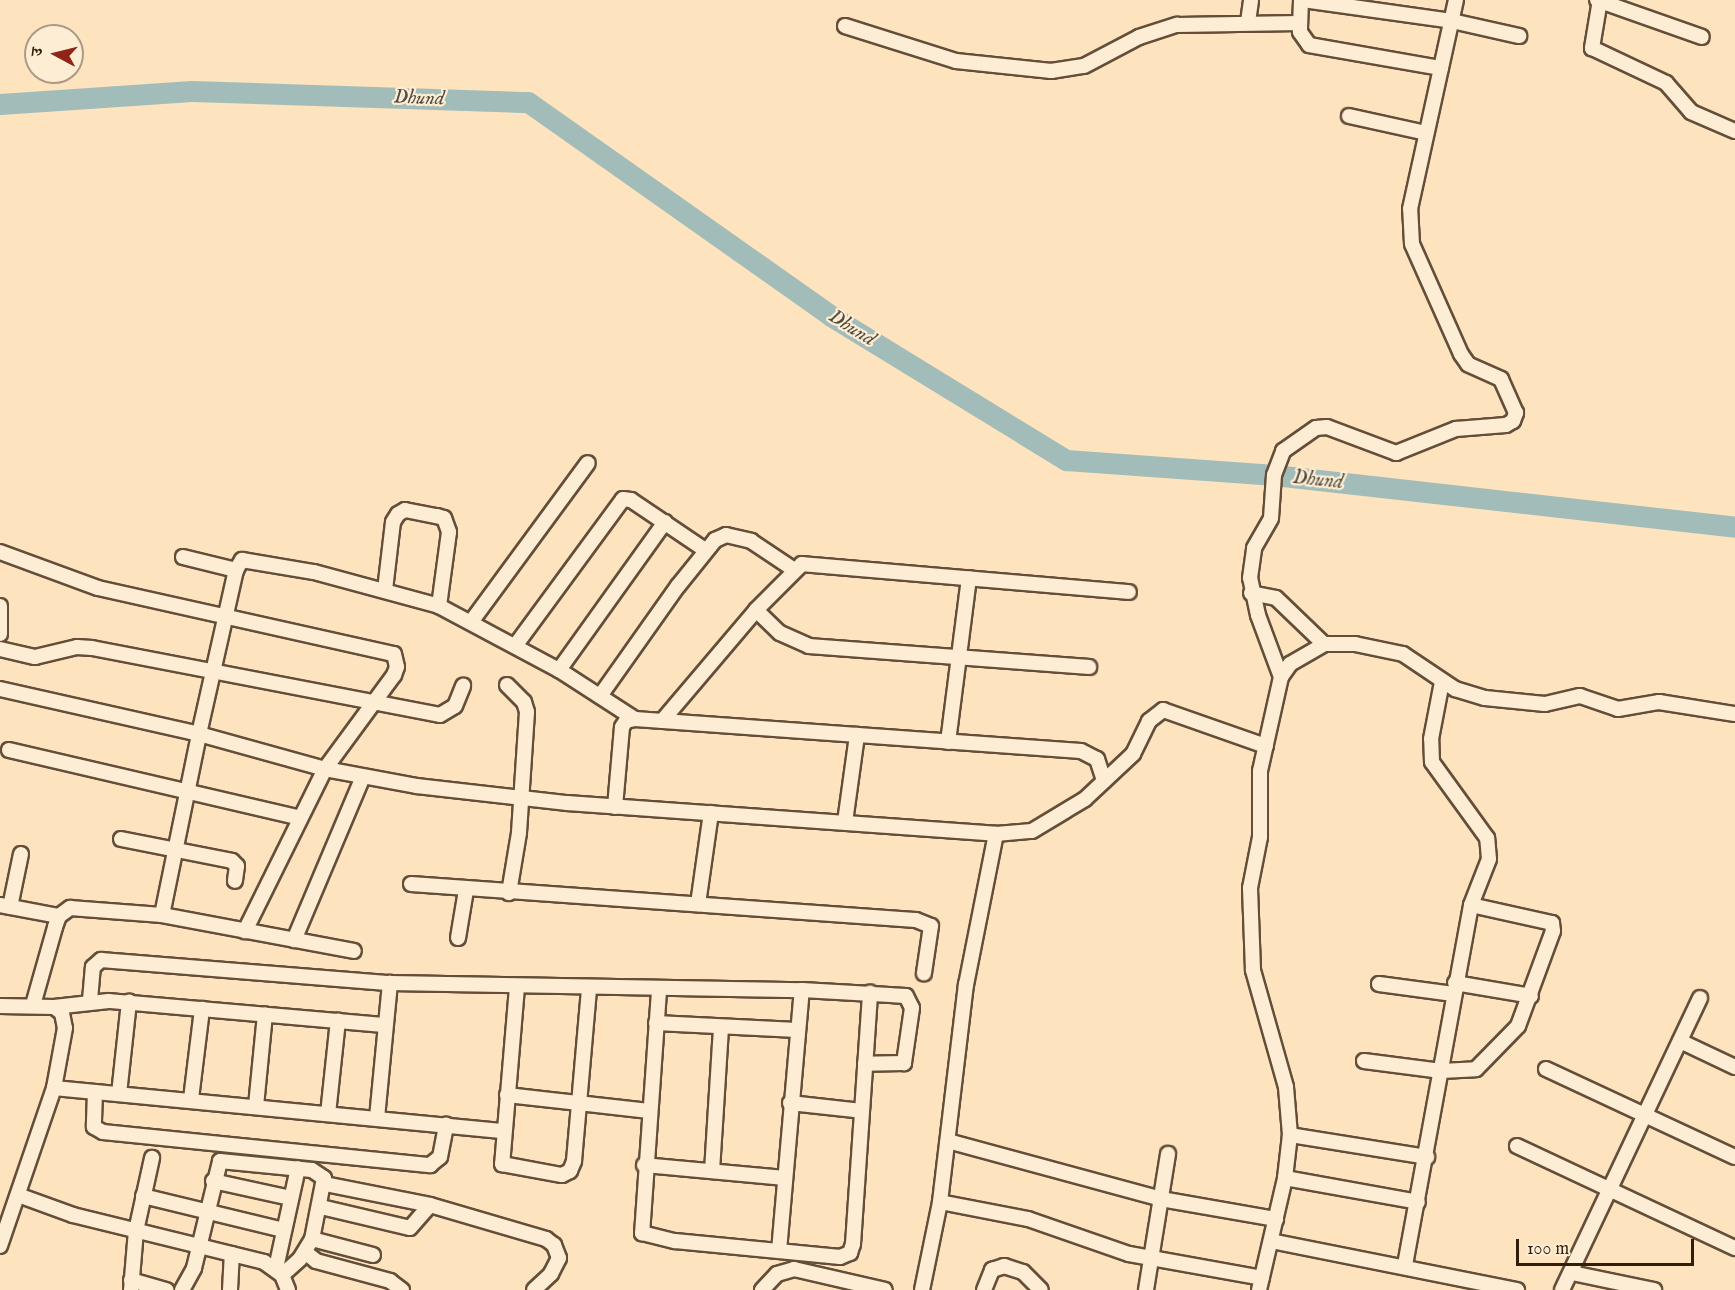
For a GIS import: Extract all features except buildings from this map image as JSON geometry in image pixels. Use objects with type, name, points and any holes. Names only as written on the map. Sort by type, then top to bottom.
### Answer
[{"type":"street","points":[[1248,22],[1251,0]]},
{"type":"street","points":[[1441,68],[1309,45],[1303,41],[1300,23],[1302,0],[1452,21],[1519,36]]},
{"type":"street","points":[[1281,678],[1251,593],[1251,561],[1271,518],[1276,464],[1292,442],[1316,428],[1327,427],[1396,453],[1456,429],[1513,422],[1513,400],[1501,379],[1468,364],[1461,354],[1412,244],[1410,209],[1456,0]]},
{"type":"street","points":[[1702,38],[1599,0],[1592,48],[1666,83],[1691,112],[1735,131]]},
{"type":"street","points":[[845,26],[956,61],[1069,71],[1139,37],[1177,25],[1248,22],[1300,23]]},
{"type":"street","points":[[1348,116],[1426,133]]},
{"type":"street","points":[[471,622],[588,463]]},
{"type":"street","points":[[515,646],[616,504],[623,499],[631,500],[705,550]]},
{"type":"street","points":[[385,590],[393,522],[398,514],[405,510],[444,518],[449,532],[439,606]]},
{"type":"street","points":[[559,670],[665,522]]},
{"type":"street","points":[[600,696],[705,550],[726,535],[739,536],[766,549],[793,569]]},
{"type":"street","points":[[0,552],[98,588],[394,654],[397,667],[326,769],[298,817],[245,931]]},
{"type":"street","points":[[183,557],[236,570]]},
{"type":"street","points":[[162,915],[212,674],[239,562],[249,560],[385,590],[439,606],[559,670],[635,719]]},
{"type":"street","points":[[662,721],[793,569],[812,564],[1130,592]]},
{"type":"street","points":[[948,742],[969,578]]},
{"type":"street","points":[[1251,593],[1276,598],[1324,644]]},
{"type":"street","points":[[0,606],[0,634]]},
{"type":"street","points":[[756,610],[780,633],[809,646],[960,660],[1089,667]]},
{"type":"street","points":[[940,1202],[1028,1219],[1151,1259],[1260,1284],[1285,1178],[1290,1135],[1286,1087],[1251,951],[1250,888],[1260,837],[1258,787],[1281,678],[1290,664],[1324,644],[1355,644],[1395,652],[1442,682],[1485,698],[1545,704],[1580,696],[1618,709],[1659,702],[1735,714]]},
{"type":"street","points":[[0,650],[35,657],[77,647],[92,648],[212,674],[440,715],[455,706],[463,686]]},
{"type":"street","points":[[1405,1265],[1427,1156],[1454,989],[1471,905],[1489,860],[1490,848],[1487,838],[1432,762],[1431,739],[1442,682]]},
{"type":"street","points":[[507,685],[524,702],[527,712],[516,857],[508,894]]},
{"type":"street","points":[[0,689],[199,734],[363,777],[520,799],[996,834],[1032,831],[1085,798],[1133,754],[1149,721],[1163,710],[1266,746]]},
{"type":"street","points":[[615,807],[621,733],[626,721],[635,719],[1081,751],[1096,759],[1104,781]]},
{"type":"street","points":[[845,822],[857,735]]},
{"type":"street","points":[[9,750],[188,789],[298,817]]},
{"type":"street","points":[[294,940],[363,777]]},
{"type":"street","points":[[698,904],[711,813]]},
{"type":"street","points":[[922,1290],[940,1202],[966,985],[996,834]]},
{"type":"street","points":[[121,839],[232,861],[237,866],[235,881]]},
{"type":"street","points":[[21,854],[5,906],[59,916]]},
{"type":"street","points":[[411,884],[508,894],[698,904],[926,922],[931,926],[931,934],[924,973]]},
{"type":"street","points":[[458,938],[466,890]]},
{"type":"street","points":[[1364,1062],[1441,1071],[1468,1071],[1484,1064],[1518,1026],[1531,996],[1553,931],[1552,923],[1471,905]]},
{"type":"street","points":[[33,1005],[59,916],[64,910],[78,906],[162,915],[354,951]]},
{"type":"street","points":[[90,1000],[93,967],[101,960],[390,983],[659,991],[802,990],[906,996],[912,1008],[904,1063],[865,1064]]},
{"type":"street","points":[[377,1118],[390,983]]},
{"type":"street","points":[[1378,984],[1531,996]]},
{"type":"street","points":[[517,987],[502,1164],[562,1175],[570,1171],[574,1161],[589,988]]},
{"type":"street","points":[[779,1251],[783,1178],[802,990]]},
{"type":"street","points":[[659,991],[640,1225],[647,1237],[840,1257],[850,1253],[870,993]]},
{"type":"street","points":[[1562,1290],[1700,998]]},
{"type":"street","points":[[0,1006],[54,1007],[90,1000],[385,1025]]},
{"type":"street","points":[[119,1094],[129,1002]]},
{"type":"street","points":[[0,1246],[54,1088],[65,1028],[62,1013],[54,1007]]},
{"type":"street","points":[[192,1099],[202,1009]]},
{"type":"street","points":[[256,1106],[265,1014]]},
{"type":"street","points":[[328,1114],[338,1021]]},
{"type":"street","points":[[656,1023],[797,1030]]},
{"type":"street","points":[[712,1171],[721,1026]]},
{"type":"street","points":[[1680,1041],[1735,1067]]},
{"type":"street","points":[[1546,1069],[1735,1157]]},
{"type":"street","points":[[54,1088],[192,1099],[504,1131]]},
{"type":"street","points":[[95,1092],[94,1127],[103,1132],[430,1165],[440,1157],[446,1125]]},
{"type":"street","points":[[507,1095],[649,1111]]},
{"type":"street","points":[[790,1103],[862,1111]]},
{"type":"street","points":[[1290,1135],[1427,1156]]},
{"type":"street","points":[[948,1141],[1161,1199],[1276,1220]]},
{"type":"street","points":[[1517,1146],[1735,1248]]},
{"type":"street","points":[[1146,1290],[1168,1154]]},
{"type":"street","points":[[153,1158],[136,1231],[131,1285],[166,1290]]},
{"type":"street","points":[[182,1290],[200,1246],[213,1181],[220,1161],[298,1168],[320,1173],[325,1184],[312,1239],[305,1252],[279,1271]]},
{"type":"street","points":[[644,1165],[783,1178]]},
{"type":"street","points":[[288,1290],[279,1271],[284,1230],[298,1168]]},
{"type":"street","points":[[1285,1178],[1418,1203]]},
{"type":"street","points":[[213,1181],[291,1198]]},
{"type":"street","points":[[325,1184],[430,1205],[554,1245],[559,1258],[556,1267],[534,1290]]},
{"type":"street","points":[[18,1195],[136,1231],[232,1254],[279,1271]]},
{"type":"street","points":[[143,1196],[206,1214],[284,1230]]},
{"type":"street","points":[[321,1207],[410,1228],[430,1205]]},
{"type":"street","points":[[312,1239],[373,1255]]},
{"type":"street","points":[[1271,1241],[1405,1265],[1454,1285],[1517,1290]]},
{"type":"street","points":[[305,1252],[316,1262],[390,1281],[402,1290]]},
{"type":"street","points":[[230,1290],[232,1254]]},
{"type":"street","points":[[984,1290],[992,1270],[1004,1266],[1023,1272],[1041,1290]]},
{"type":"street","points":[[762,1290],[777,1274],[794,1269],[885,1290]]},
{"type":"street","points":[[1572,1273],[1654,1290]]},
{"type":"waterway","name":"Dhund","points":[[0,104],[192,91],[528,102],[831,316],[1066,460],[1274,475],[1735,527]]}]
